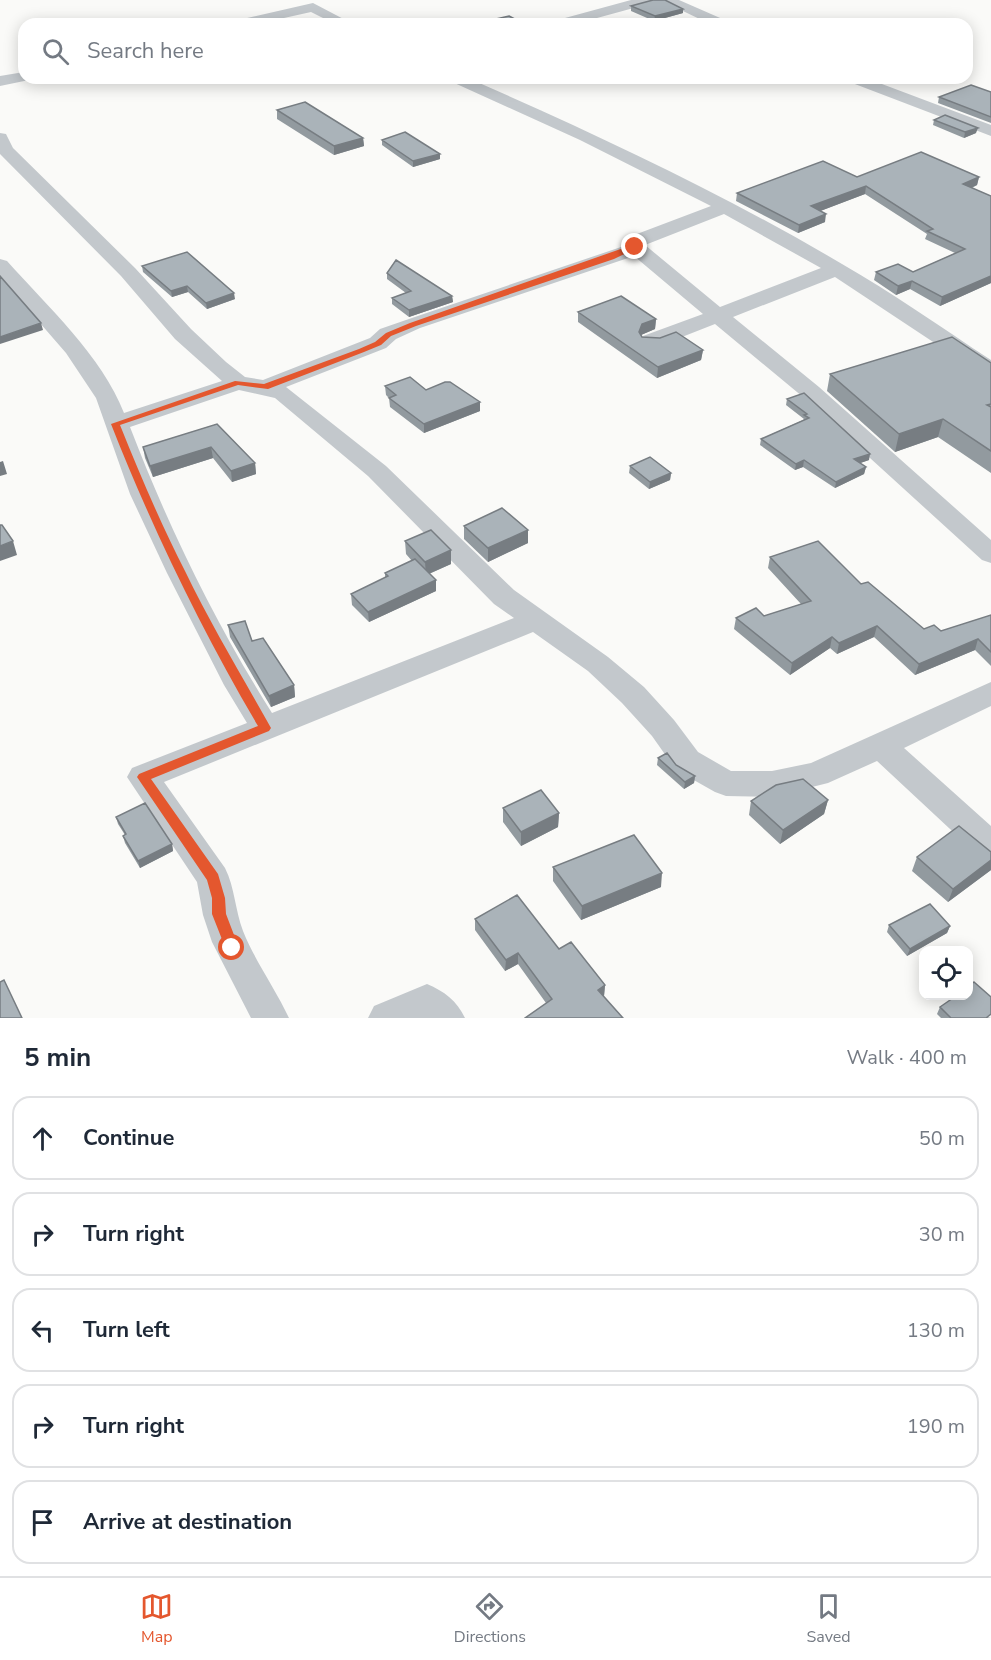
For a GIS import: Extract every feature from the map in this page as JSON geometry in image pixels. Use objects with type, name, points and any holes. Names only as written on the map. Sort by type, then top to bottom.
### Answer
[{"type":"street","points":[[581,18],[648,0]]},
{"type":"street","points":[[667,0],[708,18]]},
{"type":"street","points":[[265,18],[313,7],[334,18]]},
{"type":"street","points":[[0,81],[18,78]]},
{"type":"street","points":[[469,84],[586,136],[726,207],[837,269],[991,370]]},
{"type":"street","points":[[868,84],[991,131]]},
{"type":"street","points":[[0,138],[6,150],[128,272],[183,334],[238,383]]},
{"type":"street","points":[[635,247],[636,241],[726,207]]},
{"type":"street","points":[[635,247],[811,392],[991,554]]},
{"type":"street","points":[[265,387],[370,347],[388,334],[413,324],[635,247]]},
{"type":"street","points":[[0,265],[59,330],[94,377],[106,398],[143,494],[180,573],[265,728]]},
{"type":"street","points":[[651,340],[837,269]]},
{"type":"street","points":[[115,424],[238,383],[265,387],[283,393],[377,471],[504,597],[598,664],[633,695],[663,728],[687,760],[726,783],[772,784],[817,774],[991,693]]},
{"type":"street","points":[[270,1018],[232,948],[219,914],[219,898],[213,878],[143,777],[536,620]]},
{"type":"street","points":[[881,746],[991,846]]},
{"type":"street","points":[[387,1018],[427,1001],[446,1018]]},
{"type":"building","points":[[653,0],[665,0],[683,9],[655,16],[631,6]]},
{"type":"building","points":[[971,85],[991,92],[991,117],[939,97]]},
{"type":"building","points":[[305,102],[363,138],[334,146],[277,110]]},
{"type":"building","points":[[945,115],[978,128],[965,132],[934,120]]},
{"type":"building","points":[[405,132],[440,154],[413,161],[382,140]]},
{"type":"building","points":[[921,152],[979,177],[963,184],[991,196],[991,276],[942,297],[912,281],[898,286],[876,272],[898,264],[913,272],[965,249],[927,231],[933,229],[866,186],[811,206],[826,214],[799,225],[737,193],[823,161],[857,177]]},
{"type":"building","points":[[187,252],[234,293],[206,303],[187,286],[171,291],[142,266]]},
{"type":"building","points":[[396,260],[452,296],[409,310],[392,298],[411,291],[387,273]]},
{"type":"building","points":[[0,276],[41,323],[0,337]]},
{"type":"building","points":[[621,296],[656,319],[642,324],[639,332],[642,337],[660,338],[676,332],[703,350],[658,367],[578,312]]},
{"type":"building","points":[[952,337],[991,363],[991,404],[987,405],[991,407],[991,451],[943,419],[899,434],[830,374]]},
{"type":"building","points":[[410,377],[426,390],[450,382],[480,402],[424,424],[389,398],[396,395],[385,386]]},
{"type":"building","points":[[804,393],[870,454],[854,459],[866,467],[836,482],[804,460],[796,464],[761,439],[809,418],[787,399]]},
{"type":"building","points":[[217,424],[255,463],[231,471],[211,447],[150,466],[143,447]]},
{"type":"building","points":[[650,457],[671,473],[650,482],[630,466]]},
{"type":"building","points":[[502,508],[528,530],[488,548],[464,526]]},
{"type":"building","points":[[0,525],[13,541],[0,546]]},
{"type":"building","points":[[431,530],[451,550],[425,562],[405,541]]},
{"type":"building","points":[[818,541],[861,584],[868,582],[924,629],[934,625],[941,631],[991,615],[991,652],[978,639],[919,664],[877,626],[839,643],[832,637],[792,663],[736,618],[756,608],[764,616],[811,601],[770,557]]},
{"type":"building","points":[[415,559],[436,580],[368,612],[351,594],[388,576],[385,573]]},
{"type":"building","points":[[245,621],[252,641],[263,638],[294,685],[269,696],[228,625]]},
{"type":"building","points":[[667,753],[676,765],[695,776],[685,782],[658,758]]},
{"type":"building","points":[[803,779],[828,800],[783,830],[751,801],[776,785]]},
{"type":"building","points":[[541,790],[559,813],[521,832],[503,808]]},
{"type":"building","points":[[145,803],[172,844],[138,861],[123,836],[126,834],[116,817]]},
{"type":"building","points":[[959,826],[991,852],[991,860],[953,889],[917,857]]},
{"type":"building","points":[[634,835],[662,873],[582,906],[553,867]]},
{"type":"building","points":[[517,895],[559,949],[571,942],[605,985],[598,990],[623,1018],[525,1018],[552,999],[518,953],[506,960],[475,919]]},
{"type":"building","points":[[930,904],[950,926],[910,949],[889,925]]},
{"type":"building","points":[[4,980],[22,1018],[0,1018],[0,982]]},
{"type":"building","points":[[973,983],[991,997],[991,1014],[986,1018],[951,1018],[940,1007],[950,1000],[973,1000]]},
{"type":"route","points":[[232,948],[219,914],[219,898],[213,878],[143,777],[265,728],[180,573],[143,494],[131,459],[115,424],[238,383],[265,387],[362,350],[378,343],[388,334],[413,324],[635,247]]}]
